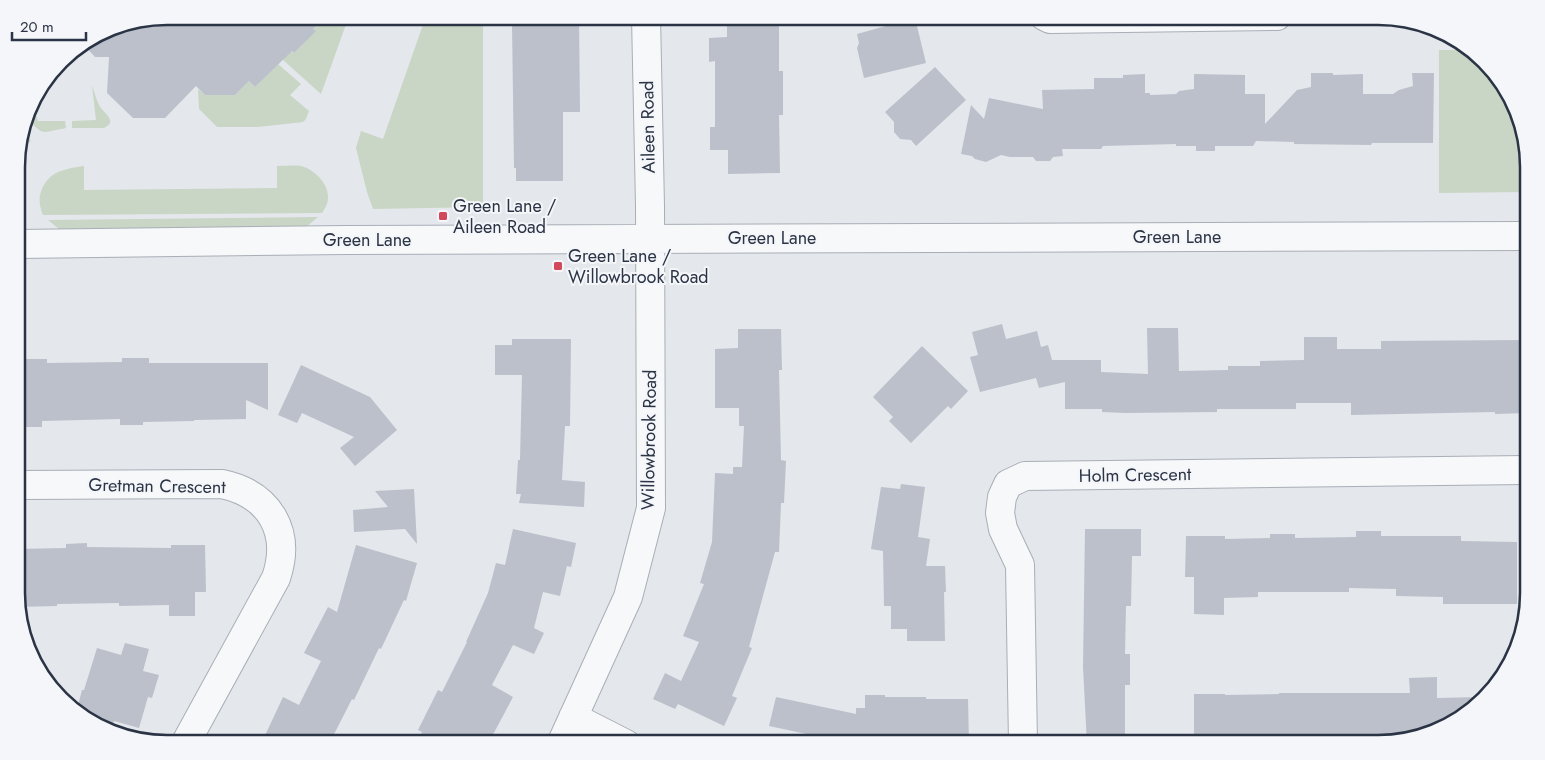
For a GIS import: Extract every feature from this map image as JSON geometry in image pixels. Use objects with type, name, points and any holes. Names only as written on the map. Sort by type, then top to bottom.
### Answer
[{"type":"street","name":"Aileen Road","points":[[646,25],[650,239]]},
{"type":"street","name":"Green Lane","points":[[25,244],[336,240],[1520,236]]},
{"type":"street","name":"Willowbrook Road","points":[[565,735],[628,597],[651,508],[650,239]]},
{"type":"street","name":"Holm Crescent","points":[[1023,735],[1020,565],[1003,529],[1000,513],[1002,497],[1008,484],[1025,476],[1520,470]]},
{"type":"street","name":"Gretman Crescent","points":[[25,485],[222,484],[245,491],[266,507],[278,530],[281,543],[280,567],[276,578],[189,735]]},
{"type":"street","points":[[573,717],[608,735]]},
{"type":"green space","points":[[317,25],[346,25],[321,94],[282,59],[291,51],[294,53],[315,31],[313,29]]},
{"type":"green space","points":[[423,25],[483,25],[483,207],[373,209],[356,148],[361,131],[383,139]]},
{"type":"green space","points":[[1439,50],[1458,50],[1485,73],[1505,104],[1515,130],[1519,148],[1520,192],[1439,193]]},
{"type":"green space","points":[[278,64],[301,84],[290,95],[309,111],[303,122],[258,127],[217,127],[199,109],[198,89],[205,95],[235,95],[249,81],[255,87]]},
{"type":"green space","points":[[92,85],[99,105],[109,117],[110,123],[104,128],[72,128],[72,121],[96,120]]},
{"type":"green space","points":[[36,114],[38,121],[65,121],[66,128],[44,132],[36,128],[32,123]]},
{"type":"green space","points":[[84,166],[84,190],[277,188],[277,166],[301,166],[311,170],[320,178],[328,193],[328,200],[322,213],[43,215],[40,195],[46,181],[62,170]]},
{"type":"green space","points":[[318,217],[306,227],[59,229],[48,220]]},
{"type":"building","points":[[158,25],[317,25],[313,29],[316,31],[294,53],[292,51],[255,87],[249,81],[235,95],[205,95],[196,86],[165,118],[133,118],[107,93],[109,57],[95,57],[88,49],[96,44],[130,30]]},
{"type":"building","points":[[512,25],[579,25],[580,112],[563,112],[563,181],[516,181],[516,168],[514,168]]},
{"type":"building","points":[[727,25],[779,25],[779,71],[783,71],[783,115],[779,115],[780,173],[728,174],[728,150],[710,150],[710,127],[715,127],[715,61],[709,62],[709,38],[727,37]]},
{"type":"building","points":[[890,25],[917,25],[926,63],[864,78],[857,48],[859,43],[857,34]]},
{"type":"building","points":[[935,67],[966,100],[916,146],[911,140],[900,139],[894,132],[894,122],[885,112]]},
{"type":"building","points":[[1311,73],[1333,73],[1333,75],[1363,74],[1363,94],[1393,94],[1413,86],[1412,73],[1434,73],[1433,143],[1372,143],[1371,145],[1294,144],[1294,142],[1256,141],[1253,146],[1215,146],[1215,151],[1196,151],[1196,146],[1176,146],[1176,144],[1103,146],[1101,149],[1062,149],[1063,156],[1053,157],[1050,161],[1036,161],[1033,157],[1001,155],[986,162],[961,154],[971,105],[984,119],[989,98],[1043,109],[1042,90],[1094,89],[1094,78],[1123,78],[1123,75],[1145,74],[1145,93],[1150,93],[1150,95],[1176,94],[1179,91],[1194,89],[1194,74],[1245,75],[1245,94],[1265,94],[1265,124],[1297,90],[1311,87]]},
{"type":"building","points":[[1002,324],[1006,339],[1037,331],[1041,347],[1048,345],[1052,360],[1101,360],[1101,372],[1148,374],[1147,328],[1178,328],[1179,371],[1228,370],[1228,366],[1260,366],[1260,361],[1304,360],[1304,337],[1337,337],[1337,349],[1381,349],[1381,341],[1520,340],[1520,413],[1495,414],[1495,412],[1351,415],[1351,403],[1296,403],[1296,409],[1217,409],[1217,412],[1125,413],[1102,412],[1102,409],[1065,409],[1065,382],[1039,388],[1036,378],[980,392],[970,357],[978,355],[972,332]]},
{"type":"building","points":[[738,329],[781,329],[782,370],[779,370],[781,460],[786,461],[784,503],[781,503],[779,552],[775,552],[749,647],[752,648],[732,696],[737,698],[724,726],[678,704],[675,709],[653,699],[665,673],[681,681],[699,642],[683,636],[704,584],[700,583],[712,542],[715,473],[733,474],[733,467],[742,467],[744,426],[739,426],[739,408],[715,408],[715,349],[738,348]]},
{"type":"building","points":[[512,339],[571,339],[570,426],[565,426],[562,480],[585,482],[584,507],[519,503],[521,494],[516,494],[518,460],[520,460],[522,375],[495,375],[495,345],[512,345]]},
{"type":"building","points":[[922,346],[968,391],[951,409],[948,406],[911,443],[889,421],[893,417],[873,397]]},
{"type":"building","points":[[122,358],[149,358],[149,363],[268,363],[268,410],[246,400],[246,419],[143,422],[143,425],[120,425],[120,419],[42,421],[42,427],[25,427],[25,359],[47,359],[47,363],[122,362]]},
{"type":"building","points":[[301,365],[370,397],[397,430],[355,466],[340,448],[354,437],[302,413],[297,423],[278,415]]},
{"type":"building","points":[[901,484],[925,487],[918,537],[930,539],[926,566],[945,566],[945,641],[907,641],[907,629],[891,629],[891,606],[884,606],[883,551],[871,549],[881,487],[900,489]]},
{"type":"building","points":[[414,489],[417,544],[405,529],[354,532],[353,510],[388,507],[375,491]]},
{"type":"building","points":[[513,529],[576,543],[571,567],[567,566],[560,596],[543,592],[534,628],[544,633],[534,654],[513,645],[492,685],[513,697],[493,735],[420,735],[422,732],[418,730],[438,690],[442,692],[467,642],[488,593],[496,563],[505,565]]},
{"type":"building","points":[[1085,529],[1141,529],[1141,556],[1132,556],[1131,606],[1126,606],[1125,654],[1130,654],[1130,685],[1125,685],[1125,735],[1087,735],[1083,667]]},
{"type":"building","points":[[1356,531],[1381,531],[1381,536],[1461,536],[1461,541],[1517,542],[1517,604],[1443,604],[1443,597],[1396,596],[1396,589],[1349,588],[1349,592],[1258,592],[1258,597],[1224,598],[1224,615],[1194,614],[1194,577],[1185,577],[1186,536],[1225,536],[1225,539],[1270,538],[1270,534],[1295,534],[1295,538],[1356,537]]},
{"type":"building","points":[[87,543],[87,547],[171,548],[171,545],[205,545],[206,592],[195,592],[195,616],[169,616],[169,605],[119,606],[119,603],[57,604],[57,606],[26,607],[25,549],[66,548],[66,544]]},
{"type":"building","points":[[356,545],[417,563],[406,601],[404,600],[381,649],[379,648],[354,700],[352,699],[334,735],[265,735],[283,697],[299,705],[321,661],[304,653],[328,607],[337,612]]},
{"type":"building","points":[[125,643],[149,649],[143,671],[159,675],[152,698],[148,697],[139,728],[114,721],[113,724],[96,716],[78,704],[97,648],[121,655]]},
{"type":"building","points":[[1437,677],[1437,698],[1475,697],[1441,720],[1406,732],[1387,735],[1194,735],[1194,694],[1410,693],[1409,678]]},
{"type":"building","points":[[865,695],[926,697],[926,699],[968,699],[969,735],[811,735],[769,726],[776,697],[856,714],[856,708],[865,708]]},
{"type":"place","name":"Green Lane / Aileen Road","points":[[443,216]]},
{"type":"place","name":"Green Lane / Willowbrook Road","points":[[558,266]]}]
